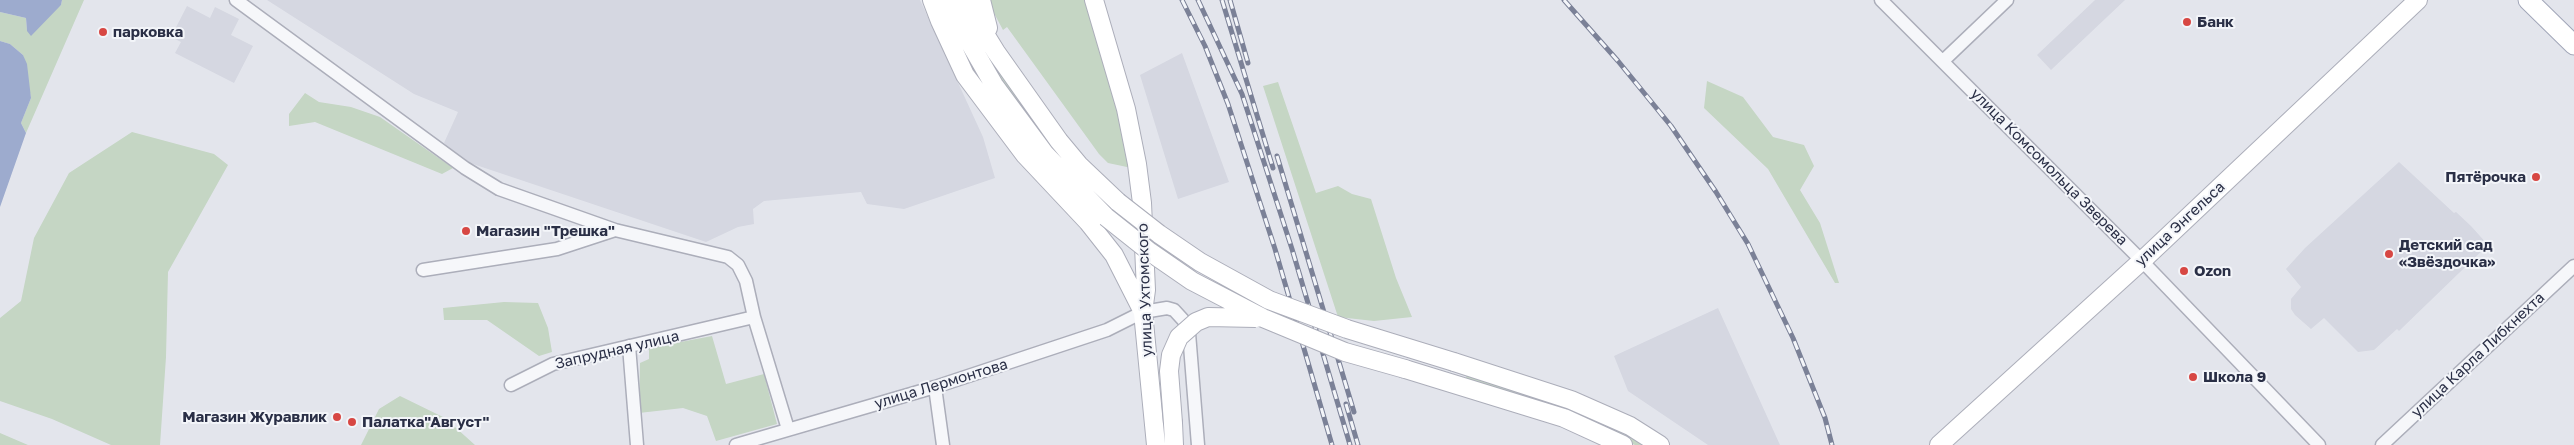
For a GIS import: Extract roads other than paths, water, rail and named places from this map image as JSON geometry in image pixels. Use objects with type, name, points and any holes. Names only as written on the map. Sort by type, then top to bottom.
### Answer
[{"type":"main road","points":[[932,0],[940,22],[965,75],[1025,154],[1088,222],[1114,254],[1143,312]]},
{"type":"main road","points":[[944,0],[994,85],[1045,154],[1106,217],[1150,252],[1192,281],[1263,318],[1345,352],[1449,380],[1564,418],[1623,445]]},
{"type":"main road","points":[[964,0],[996,52],[1059,141],[1080,165],[1118,202],[1158,234],[1200,262],[1269,300],[1347,329],[1571,400],[1630,426],[1660,445]]},
{"type":"main road","points":[[981,0],[996,52]]},
{"type":"main road","name":"улица Ухтомского","points":[[1094,0],[1126,109],[1137,164],[1142,203],[1146,290],[1143,312],[1156,445]]},
{"type":"main road","name":"улица Энгельса","points":[[1939,445],[2142,261],[2418,0]]},
{"type":"main road","points":[[2528,0],[2574,45]]},
{"type":"main road","points":[[1174,445],[1169,371],[1171,355],[1183,332],[1196,322],[1208,317],[1263,318]]},
{"type":"street","points":[[236,0],[465,168],[499,189],[615,230],[728,257],[738,265],[746,281],[754,317],[788,430]]},
{"type":"street","name":"улица Комсомольца Зверева","points":[[1881,0],[2142,261],[2319,445]]},
{"type":"street","points":[[1943,61],[2007,0]]},
{"type":"street","points":[[423,270],[556,249],[615,230]]},
{"type":"street","name":"улица Карла Либкнехта","points":[[2382,445],[2574,266]]},
{"type":"street","name":"улица Лермонтова","points":[[736,445],[935,387],[1107,330],[1143,312],[1167,308],[1174,310],[1185,322],[1189,333],[1198,445]]},
{"type":"street","name":"Запрудная улица","points":[[511,385],[553,364],[754,317]]},
{"type":"street","points":[[630,346],[637,445]]},
{"type":"street","points":[[935,387],[943,445]]},
{"type":"water","points":[[0,0],[62,0],[61,5],[31,36],[27,31],[26,18],[0,12]]},
{"type":"water","points":[[0,41],[10,44],[23,55],[27,64],[31,98],[21,123],[26,133],[0,207]]},
{"type":"railway","points":[[1182,0],[1205,46],[1228,104],[1275,249],[1332,445]]},
{"type":"railway","points":[[1198,0],[1242,94],[1292,249],[1350,445]]},
{"type":"railway","points":[[1222,0],[1273,168]]},
{"type":"railway","points":[[1230,0],[1248,63]]},
{"type":"railway","points":[[1564,0],[1618,61],[1671,126],[1716,192],[1748,244],[1793,338],[1825,418],[1832,445]]},
{"type":"railway","points":[[1277,156],[1354,412]]},
{"type":"railway","points":[[1346,404],[1358,445]]},
{"type":"place","name":"Банк","points":[[2187,22]]},
{"type":"place","name":"парковка","points":[[103,32]]},
{"type":"place","name":"Пятёрочка","points":[[2536,177]]},
{"type":"place","name":"Магазин \"Трешка\"","points":[[466,231]]},
{"type":"place","name":"Детский сад «Звёздочка»","points":[[2389,254]]},
{"type":"place","name":"Ozon","points":[[2184,271]]},
{"type":"place","name":"Школа 9","points":[[2193,377]]},
{"type":"place","name":"Магазин Журавлик","points":[[337,417]]},
{"type":"place","name":"Палатка\"Август\"","points":[[352,422]]}]
